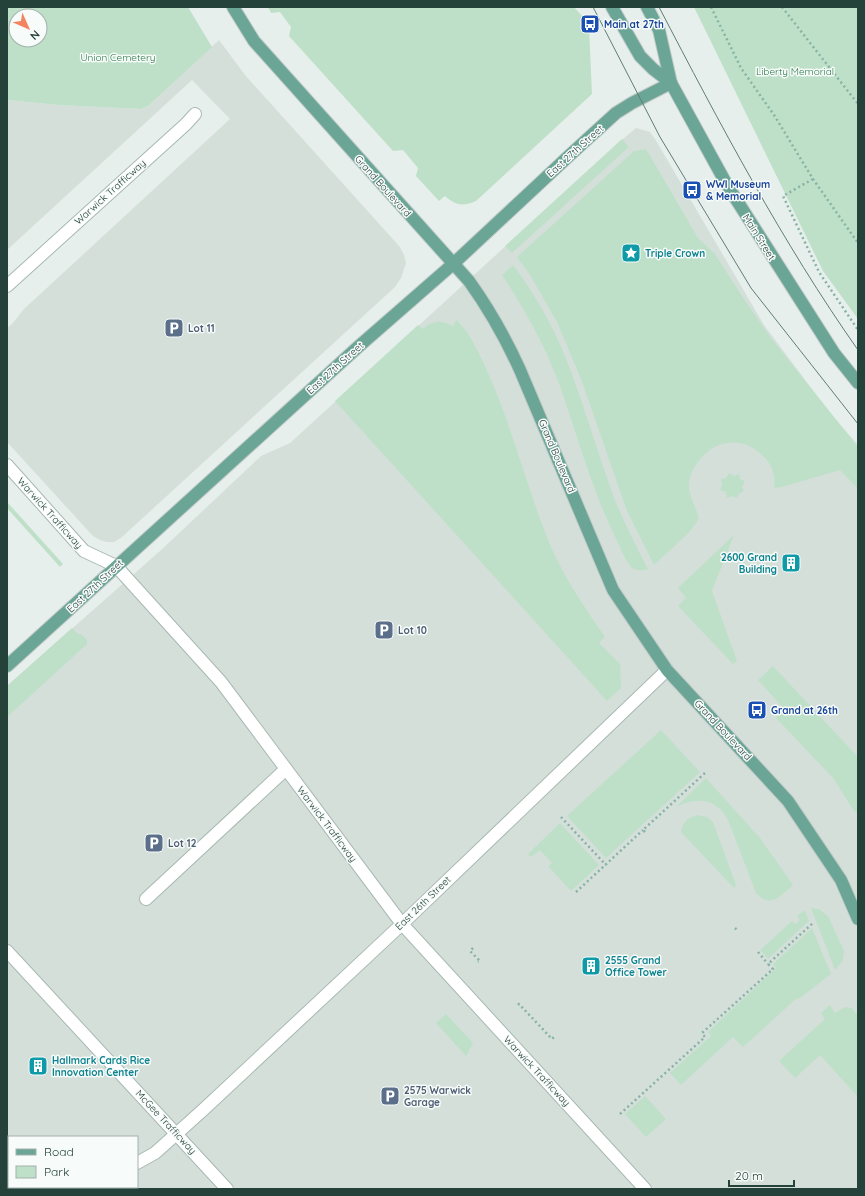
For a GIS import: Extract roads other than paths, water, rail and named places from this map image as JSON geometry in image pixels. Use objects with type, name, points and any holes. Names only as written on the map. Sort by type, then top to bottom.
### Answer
[{"type":"main road","name":"Grand Boulevard","points":[[234,7],[254,41],[453,264],[483,300],[509,346],[613,590],[667,670],[788,801],[841,880],[858,919]]},
{"type":"main road","name":"Main Street","points":[[612,7],[640,56],[653,69],[671,83]]},
{"type":"main road","name":"Main Street","points":[[647,7],[659,30],[671,83],[727,185],[834,353],[858,383]]},
{"type":"main road","name":"East 27th Street","points":[[7,666],[358,347],[453,264],[616,113],[671,83]]},
{"type":"street","name":"Warwick Trafficway","points":[[7,286],[186,124],[195,114]]},
{"type":"street","name":"Warwick Trafficway","points":[[7,465],[84,551],[116,566],[221,682],[402,924],[645,1189]]},
{"type":"street","name":"East 26th Street","points":[[138,1162],[155,1153],[177,1134],[402,924],[667,670]]},
{"type":"street","points":[[146,898],[286,769]]},
{"type":"street","name":"McGee Trafficway","points":[[7,951],[227,1189]]},
{"type":"tram line","points":[[593,7],[660,137],[751,288],[858,424]]},
{"type":"tram line","points":[[659,7],[753,182],[803,267],[858,350]]},
{"type":"place","name":"Main at 27th","points":[[590,24]]},
{"type":"place","name":"WWI Museum & Memorial","points":[[692,190]]},
{"type":"place","name":"Triple Crown","points":[[631,253]]},
{"type":"place","name":"Lot 11","points":[[174,328]]},
{"type":"place","name":"2600 Grand Building","points":[[791,563]]},
{"type":"place","name":"Lot 10","points":[[384,630]]},
{"type":"place","name":"Grand at 26th","points":[[757,710]]},
{"type":"place","name":"Lot 12","points":[[154,843]]},
{"type":"place","name":"2555 Grand Office Tower","points":[[591,966]]},
{"type":"place","name":"Hallmark Cards Rice Innovation Center","points":[[38,1066]]},
{"type":"place","name":"2575 Warwick Garage","points":[[390,1096]]},
{"type":"park label","name":"Union Cemetery","points":[[118,57]]},
{"type":"park label","name":"Liberty Memorial","points":[[795,71]]}]
